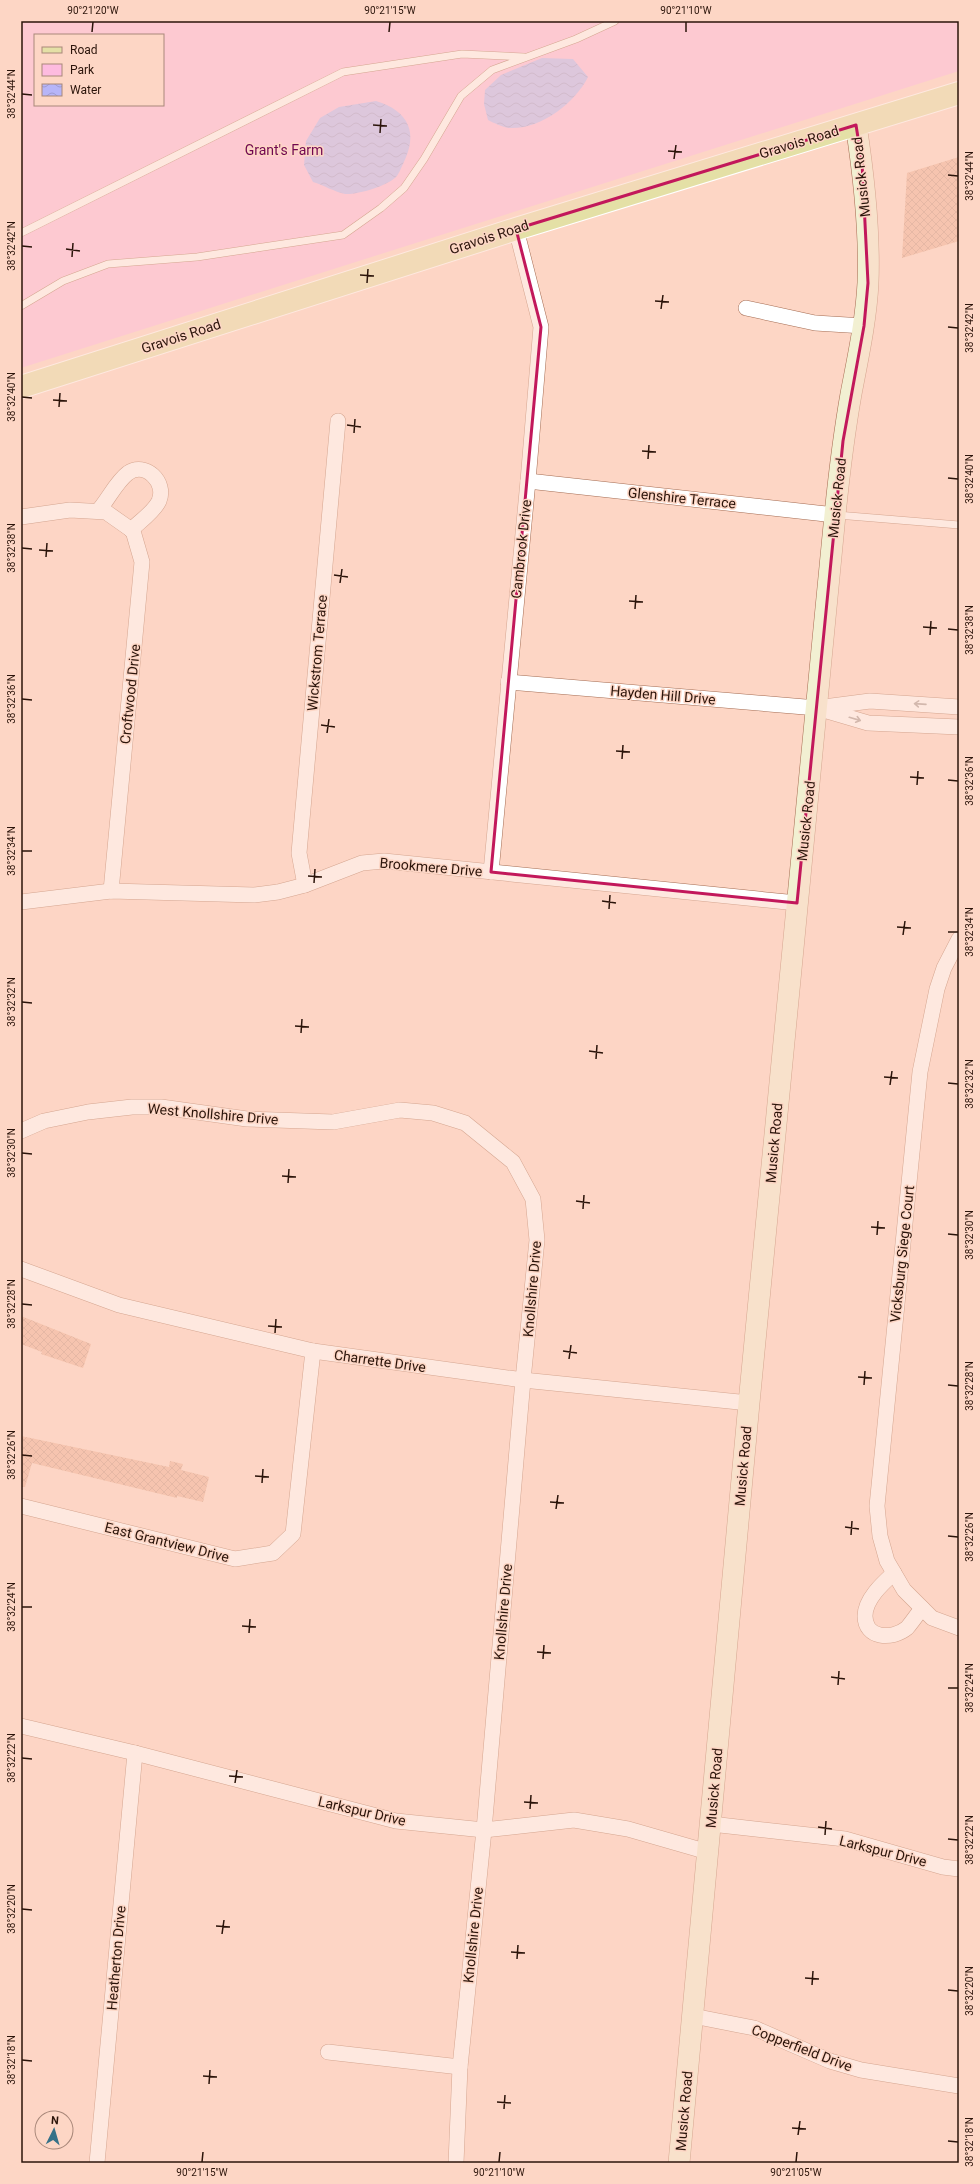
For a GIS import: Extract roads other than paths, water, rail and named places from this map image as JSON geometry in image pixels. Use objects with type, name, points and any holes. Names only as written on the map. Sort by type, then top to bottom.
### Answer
[{"type":"main road","name":"Gravois Road","points":[[21,387],[516,229],[959,93]]},
{"type":"street","name":"Musick Road","points":[[679,2163],[749,1403],[797,903],[818,708],[835,515],[843,440],[864,326],[868,283],[868,239],[862,163],[856,125]]},
{"type":"street","name":"Cambrook Drive","points":[[491,872],[541,327],[516,229]]},
{"type":"street","points":[[746,308],[815,323],[864,326]]},
{"type":"street","name":"Wickstrom Terrace","points":[[304,885],[299,853],[338,421]]},
{"type":"street","points":[[21,517],[70,510],[102,512],[118,483],[129,472],[142,470],[152,473],[158,479],[160,490],[159,501],[131,530]]},
{"type":"street","name":"Glenshire Terrace","points":[[528,481],[835,515]]},
{"type":"street","name":"Croftwood Drive","points":[[102,512],[131,530],[139,544],[142,562],[111,891]]},
{"type":"street","name":"Hayden Hill Drive","points":[[508,682],[818,708]]},
{"type":"street","points":[[818,708],[870,701],[959,707]]},
{"type":"street","points":[[818,708],[868,722],[959,727]]},
{"type":"street","name":"Brookmere Drive","points":[[21,902],[111,891],[254,895],[278,892],[304,885],[362,863],[384,861],[797,903]]},
{"type":"street","name":"Vicksburg Siege Court","points":[[959,939],[944,968],[937,989],[919,1080],[877,1506],[880,1536],[887,1561],[904,1590],[932,1618],[959,1628]]},
{"type":"street","name":"West Knollshire Drive","points":[[21,1131],[44,1121],[88,1112],[132,1107],[161,1107],[247,1119],[333,1122],[400,1110],[433,1113],[465,1123],[512,1162]]},
{"type":"street","name":"Knollshire Drive","points":[[456,2163],[460,2067],[484,1830],[523,1380],[538,1240],[532,1199],[512,1162]]},
{"type":"street","name":"Charrette Drive","points":[[21,1269],[119,1305],[313,1351],[523,1380],[749,1403]]},
{"type":"street","name":"East Grantview Drive","points":[[21,1506],[235,1559],[273,1553],[293,1534],[313,1351]]},
{"type":"street","points":[[894,1573],[880,1586],[870,1601],[864,1615],[867,1627],[876,1635],[889,1637],[906,1628],[922,1608]]},
{"type":"street","name":"Larkspur Drive","points":[[21,1726],[135,1753],[396,1821],[484,1830],[574,1820],[628,1829],[708,1852]]},
{"type":"street","name":"Heatherton Drive","points":[[97,2163],[135,1753]]},
{"type":"street","name":"Larkspur Drive","points":[[711,1824],[846,1840],[943,1867],[959,1869]]},
{"type":"street","name":"Copperfield Drive","points":[[693,2016],[754,2028],[830,2061],[861,2070],[959,2086]]},
{"type":"street","points":[[328,2052],[460,2067]]},
{"type":"lane","points":[[21,306],[63,281],[108,264],[197,257],[343,235],[381,208],[404,188],[424,159],[461,96],[492,70],[528,57],[615,21]]},
{"type":"lane","points":[[21,233],[343,72],[462,54],[528,57]]},
{"type":"lane","points":[[835,515],[959,525]]},
{"type":"water","points":[[542,58],[573,59],[588,77],[575,96],[555,113],[533,125],[509,128],[488,120],[484,104],[485,90],[501,75]]},
{"type":"water","points":[[376,101],[387,105],[396,111],[403,117],[408,125],[410,142],[408,153],[397,176],[379,187],[350,194],[341,193],[313,182],[304,165],[306,141],[320,118],[339,107]]},
{"type":"park label","name":"Grant's Farm","points":[[284,150]]}]
